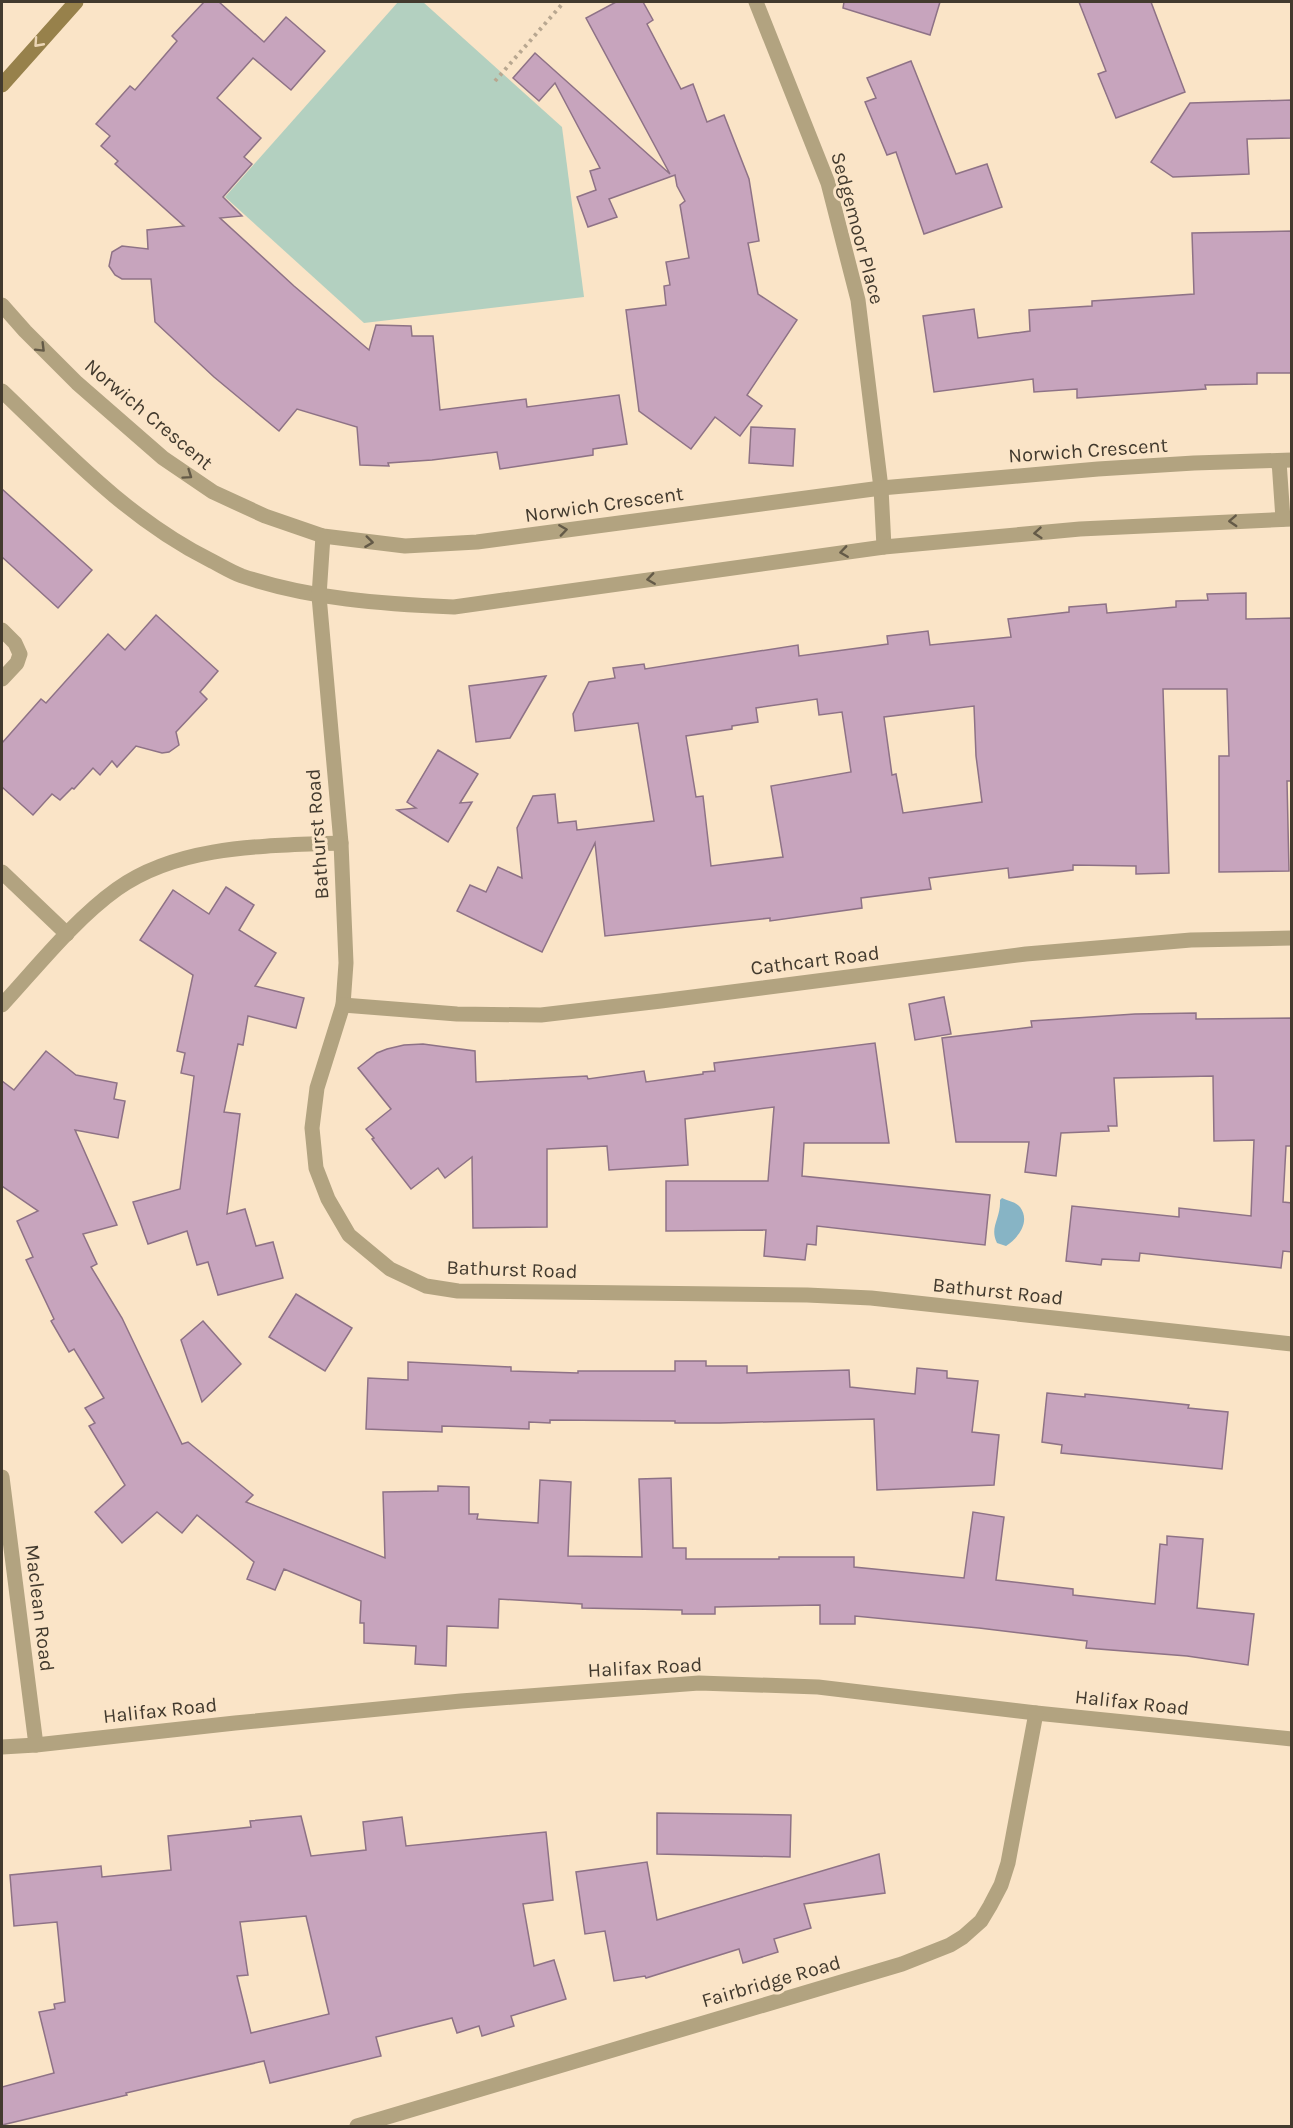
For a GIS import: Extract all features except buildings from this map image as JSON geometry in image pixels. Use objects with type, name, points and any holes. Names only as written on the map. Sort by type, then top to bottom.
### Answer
[{"type":"street","points":[[2,86],[76,2]]},
{"type":"street","name":"Sedgemoor Place","points":[[756,2],[828,183],[855,289],[881,488],[884,547]]},
{"type":"street","name":"Norwich Crescent","points":[[2,305],[77,383],[163,458],[213,492],[265,516],[323,536],[405,546],[477,542],[881,488],[1130,467],[1285,461]]},
{"type":"street","points":[[2,391],[122,504],[178,544],[241,575],[319,596],[382,604],[454,607],[884,547],[1080,529],[1287,519],[1285,461]]},
{"type":"street","name":"Bathurst Road","points":[[323,536],[319,596],[341,843],[346,963],[343,1005],[317,1088],[312,1128],[316,1168],[328,1199],[350,1234],[390,1269],[426,1286],[458,1291],[807,1295],[860,1298],[1292,1344]]},
{"type":"street","points":[[2,630],[15,643],[20,654],[16,663],[2,680]]},
{"type":"street","points":[[2,1005],[67,934],[117,889],[153,870],[193,856],[263,846],[341,843]]},
{"type":"street","points":[[2,872],[67,934]]},
{"type":"street","name":"Cathcart Road","points":[[343,1005],[457,1014],[541,1015],[1026,954],[1191,940],[1292,938]]},
{"type":"street","name":"Maclean Road","points":[[2,1477],[36,1745]]},
{"type":"street","name":"Halifax Road","points":[[2,1747],[461,1701],[699,1683],[818,1687],[1036,1713],[1292,1739]]},
{"type":"street","name":"Fairbridge Road","points":[[357,2127],[902,1964],[950,1946],[981,1921],[1001,1885],[1019,1812],[1036,1713]]},
{"type":"path","points":[[495,81],[564,2]]},
{"type":"green space","points":[[398,2],[423,2],[562,127],[584,297],[364,323],[225,197]]},
{"type":"water","points":[[1002,1198],[1018,1205],[1024,1218],[1019,1234],[1006,1246],[997,1243],[994,1232]]}]
